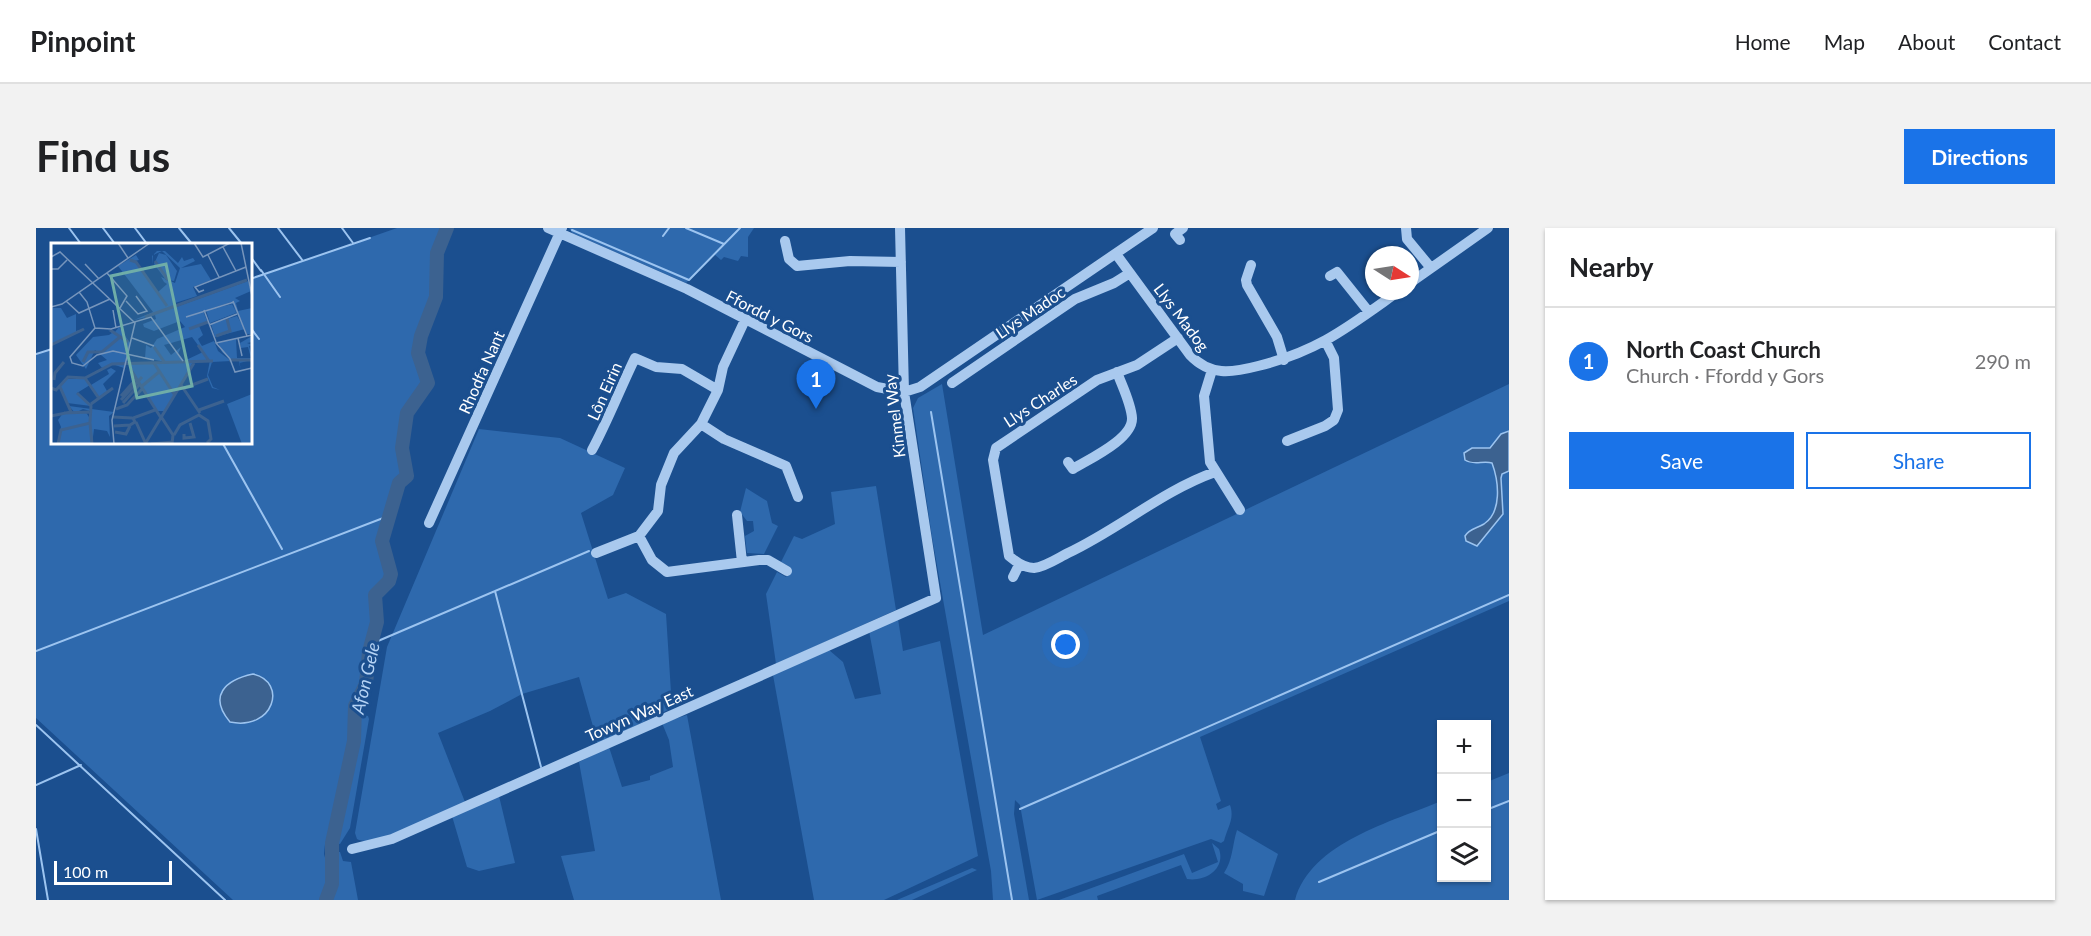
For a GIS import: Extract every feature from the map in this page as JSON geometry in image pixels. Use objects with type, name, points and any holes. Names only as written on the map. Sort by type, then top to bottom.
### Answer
[{"type":"street","name":"Ffordd y Gors","points":[[548,228],[561,231],[648,270],[877,387],[904,392]]},
{"type":"street","name":"Kinmel Way","points":[[900,228],[904,392],[936,598]]},
{"type":"street","points":[[904,392],[920,387],[1153,228]]},
{"type":"street","points":[[1180,240],[1175,234],[1183,228]]},
{"type":"street","points":[[1406,228],[1407,238],[1431,268]]},
{"type":"street","points":[[1419,277],[1488,228]]},
{"type":"street","name":"Rhodfa Nant","points":[[429,523],[561,231]]},
{"type":"street","points":[[785,242],[789,259],[796,266],[850,261],[901,262]]},
{"type":"street","name":"Llys Madog","points":[[1116,254],[1201,366],[1212,370],[1235,372],[1284,360],[1326,342],[1386,300]]},
{"type":"street","points":[[1251,264],[1242,286],[1277,338],[1284,360]]},
{"type":"street","points":[[1330,276],[1337,272],[1369,312]]},
{"type":"street","name":"Llys Madoc","points":[[952,383],[1076,299],[1114,283],[1130,273]]},
{"type":"street","points":[[596,553],[639,536],[658,511],[661,485],[674,453],[701,424],[718,390],[723,367],[745,320]]},
{"type":"street","name":"Llys Charles","points":[[1019,565],[1009,556],[993,460],[996,448],[1097,381],[1137,365],[1178,338]]},
{"type":"street","points":[[1287,441],[1325,426],[1334,420],[1338,410],[1334,358],[1326,342]]},
{"type":"street","name":"Lôn Eirin","points":[[592,450],[595,435],[641,347]]},
{"type":"street","name":"Lôn Eirin","points":[[635,358],[656,367],[682,369],[718,390]]},
{"type":"street","points":[[1212,370],[1204,396],[1210,462],[1240,510]]},
{"type":"street","points":[[1068,462],[1072,469],[1122,438],[1131,428],[1132,416],[1117,372]]},
{"type":"street","points":[[701,424],[724,439],[786,466],[789,486],[798,497]]},
{"type":"street","points":[[1013,577],[1019,565],[1033,568],[1056,559],[1081,547],[1186,482],[1215,472]]},
{"type":"street","points":[[737,515],[744,527],[742,562]]},
{"type":"street","points":[[639,536],[652,560],[667,572],[768,560],[787,571]]},
{"type":"street","name":"Towyn Way East","points":[[352,849],[392,839],[936,598]]},
{"type":"shaded area","points":[[397,228],[445,228],[434,255],[433,297],[419,332],[416,353],[424,383],[420,392],[404,409],[401,418],[399,447],[402,473],[381,535],[381,553],[388,574],[373,592],[374,620],[364,682],[353,705],[352,739],[334,821],[325,844],[324,854],[330,876],[323,900],[233,900],[36,718],[36,354],[51,349],[51,444],[252,444],[252,279]]},
{"type":"shaded area","points":[[569,228],[754,228],[748,237],[748,257],[741,256],[738,261],[724,257],[721,260],[714,254],[686,283],[572,233]]},
{"type":"shaded area","points":[[942,384],[983,635],[1509,384],[1509,601],[1200,737],[1221,801],[1216,804],[1218,810],[1230,805],[1232,815],[1224,841],[1221,843],[1211,839],[1037,900],[1020,805],[1015,800],[1014,814],[1029,900],[993,900],[991,871],[932,537],[913,408],[918,398]]},
{"type":"shaded area","points":[[479,429],[560,438],[625,468],[613,495],[581,513],[608,599],[626,593],[666,614],[672,708],[598,744],[579,677],[522,694],[490,711],[438,733],[465,802],[394,835],[367,841],[357,839],[355,833],[387,647]]},
{"type":"shaded area","points":[[1509,431],[1509,471],[1502,474],[1501,478],[1503,514],[1477,546],[1466,541],[1465,536],[1471,530],[1484,524],[1494,512],[1497,496],[1496,479],[1492,463],[1468,462],[1465,460],[1464,453],[1472,448],[1490,448],[1501,434]]},
{"type":"shaded area","points":[[876,486],[896,610],[776,664],[766,594],[777,572],[786,577],[790,567],[781,562],[794,536],[802,539],[835,524],[831,492]]},
{"type":"shaded area","points":[[746,488],[767,501],[772,523],[778,526],[764,554],[747,553],[745,536],[754,531],[753,521],[747,521],[740,512]]},
{"type":"shaded area","points":[[898,619],[903,651],[940,641],[978,856],[884,900],[814,900],[773,675],[829,650],[843,662],[855,699],[881,694],[869,631]]},
{"type":"shaded area","points":[[253,674],[264,679],[270,686],[273,695],[271,704],[266,713],[257,719],[245,723],[230,722],[220,704],[223,690],[234,680]]},
{"type":"shaded area","points":[[360,714],[368,716],[369,719],[350,828],[340,844],[336,843],[349,785]]},
{"type":"shaded area","points":[[687,715],[721,900],[574,900],[561,856],[595,851],[579,762],[609,747],[622,787],[650,780],[650,776],[673,767],[669,740],[662,723]]},
{"type":"shaded area","points":[[1509,773],[1509,900],[1295,900],[1304,880],[1318,863],[1335,849],[1377,826],[1437,803],[1437,882],[1491,882],[1491,780]]},
{"type":"shaded area","points":[[499,796],[515,863],[479,871],[467,867],[452,816]]},
{"type":"shaded area","points":[[1237,830],[1278,854],[1264,896],[1243,891],[1243,884],[1224,873],[1231,857]]},
{"type":"shaded area","points":[[1212,843],[1219,849],[1219,863],[1217,868],[1207,876],[1187,879],[1181,865],[1097,896],[1098,900],[1059,900],[1184,854],[1192,873],[1218,862]]},
{"type":"shaded area","points":[[335,852],[340,852],[343,861],[351,862],[358,900],[328,900],[336,880]]},
{"type":"shaded area","points":[[972,868],[977,870],[912,900],[897,900]]},
{"type":"waterway","points":[[69,228],[80,243]]},
{"type":"waterway","points":[[103,228],[114,243]]},
{"type":"waterway","points":[[135,228],[146,243]]},
{"type":"waterway","points":[[179,228],[191,243]]},
{"type":"waterway","points":[[229,228],[241,243]]},
{"type":"waterway","points":[[278,228],[303,261]]},
{"type":"waterway","points":[[342,228],[353,243]]},
{"type":"waterway","name":"Afon Gele","points":[[326,900],[332,884],[332,843],[354,741],[355,706],[366,684],[369,652],[377,622],[375,595],[389,581],[391,574],[382,541],[399,483],[407,476],[402,448],[407,413],[428,383],[418,353],[421,336],[436,297],[437,253],[447,228]]},
{"type":"waterway","points":[[663,236],[669,228]]},
{"type":"waterway","points":[[686,228],[724,244]]},
{"type":"waterway","points":[[572,230],[689,280],[740,228]]},
{"type":"waterway","points":[[252,278],[370,238]]},
{"type":"waterway","points":[[252,259],[261,271]]},
{"type":"waterway","points":[[261,270],[280,297]]},
{"type":"waterway","points":[[252,330],[259,339]]},
{"type":"waterway","points":[[36,354],[51,349]]},
{"type":"waterway","points":[[931,412],[1012,900]]},
{"type":"waterway","points":[[223,444],[282,549]]},
{"type":"waterway","points":[[36,651],[391,515]]},
{"type":"waterway","points":[[371,644],[589,551]]},
{"type":"waterway","points":[[495,591],[541,767]]},
{"type":"waterway","points":[[1020,809],[1509,595]]},
{"type":"waterway","points":[[36,725],[225,900]]},
{"type":"waterway","points":[[36,785],[81,765]]},
{"type":"waterway","points":[[1491,808],[1509,801]]},
{"type":"waterway","points":[[36,829],[48,900]]},
{"type":"waterway","points":[[1319,882],[1437,832]]},
{"type":"place","name":"North Coast Church","points":[[816,409]]}]
